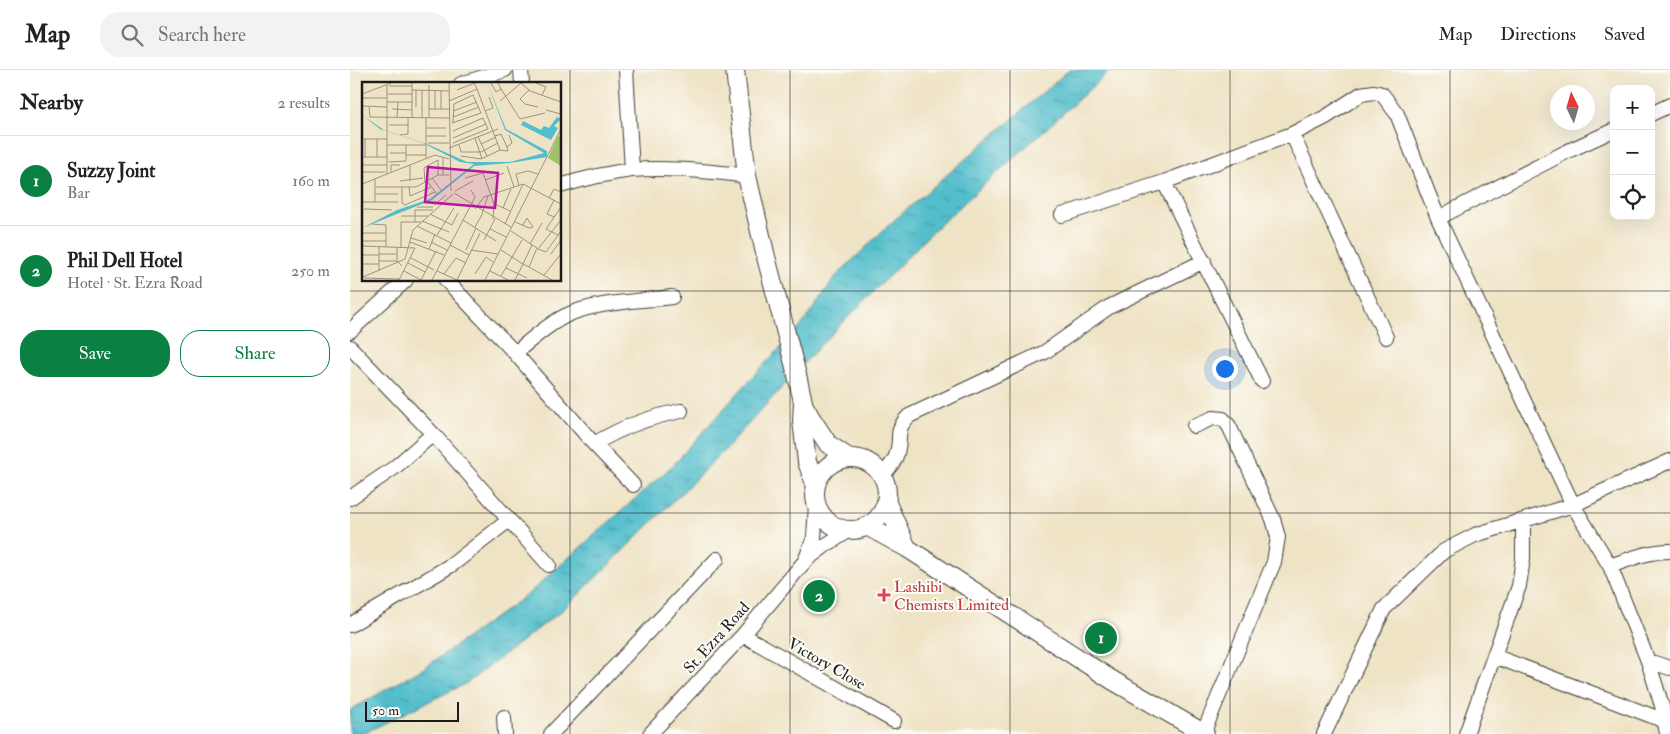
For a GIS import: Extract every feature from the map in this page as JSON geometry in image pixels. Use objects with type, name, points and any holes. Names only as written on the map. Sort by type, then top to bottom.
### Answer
[{"type":"street","points":[[467,82],[505,70]]},
{"type":"street","points":[[626,70],[632,170]]},
{"type":"street","points":[[735,70],[747,176],[803,402],[828,444],[849,458]]},
{"type":"street","points":[[1062,216],[1164,182],[1292,134],[1326,117],[1361,94],[1374,92],[1382,94],[1397,114],[1438,218],[1574,505],[1610,566],[1648,660],[1666,728]]},
{"type":"street","points":[[1655,112],[1670,105]]},
{"type":"street","points":[[1438,218],[1568,151],[1610,132]]},
{"type":"street","points":[[1292,134],[1386,337]]},
{"type":"street","points":[[561,186],[599,175],[632,170],[702,170],[747,176]]},
{"type":"street","points":[[1164,182],[1262,381]]},
{"type":"street","points":[[882,476],[897,454],[899,429],[909,416],[1045,352],[1109,307],[1204,261]]},
{"type":"street","points":[[350,331],[405,281]]},
{"type":"street","points":[[447,281],[515,353],[594,444],[633,485]]},
{"type":"street","points":[[515,353],[538,333],[566,315],[597,306],[672,297]]},
{"type":"street","points":[[350,347],[433,434],[549,565]]},
{"type":"street","points":[[803,402],[802,421],[807,462],[816,486]]},
{"type":"street","points":[[594,444],[614,432],[637,422],[681,411]]},
{"type":"street","points":[[867,526],[907,548],[1112,680],[1204,734],[1274,562],[1278,537],[1273,519],[1229,426],[1223,419],[1213,418],[1194,426]]},
{"type":"street","points":[[350,498],[394,468],[433,434]]},
{"type":"street","points":[[849,458],[862,460],[874,466],[882,476],[886,488],[886,501],[880,516],[867,526],[850,530],[805,561],[814,538],[816,486],[820,475],[828,466],[838,460],[849,458]]},
{"type":"street","points":[[1324,734],[1384,609],[1444,551],[1475,535],[1574,505],[1670,461]]},
{"type":"street","points":[[886,501],[907,548]]},
{"type":"street","points":[[816,504],[821,514],[829,522],[839,528],[850,530]]},
{"type":"street","points":[[350,625],[453,564],[509,520]]},
{"type":"street","points":[[1466,734],[1519,586],[1523,558],[1523,521]]},
{"type":"street","points":[[1610,566],[1657,551],[1670,551]]},
{"type":"street","points":[[551,734],[717,559]]},
{"type":"street","name":"St. Ezra Road","points":[[650,734],[743,635],[805,561]]},
{"type":"street","name":"Victory Close","points":[[743,635],[894,721]]},
{"type":"street","points":[[1494,656],[1666,728]]},
{"type":"street","points":[[1648,660],[1670,668]]},
{"type":"street","points":[[504,717],[505,734]]},
{"type":"water","points":[[1069,70],[1111,70],[935,229],[820,346],[719,456],[564,609],[467,683],[362,734],[350,734],[350,710],[424,668],[528,594],[672,466],[801,326],[836,276],[892,222]]},
{"type":"place","name":"Lashibi Chemists Limited","points":[[884,595]]},
{"type":"place","name":"Phil Dell Hotel","points":[[819,596]]},
{"type":"place","name":"Suzzy Joint","points":[[1101,638]]}]
